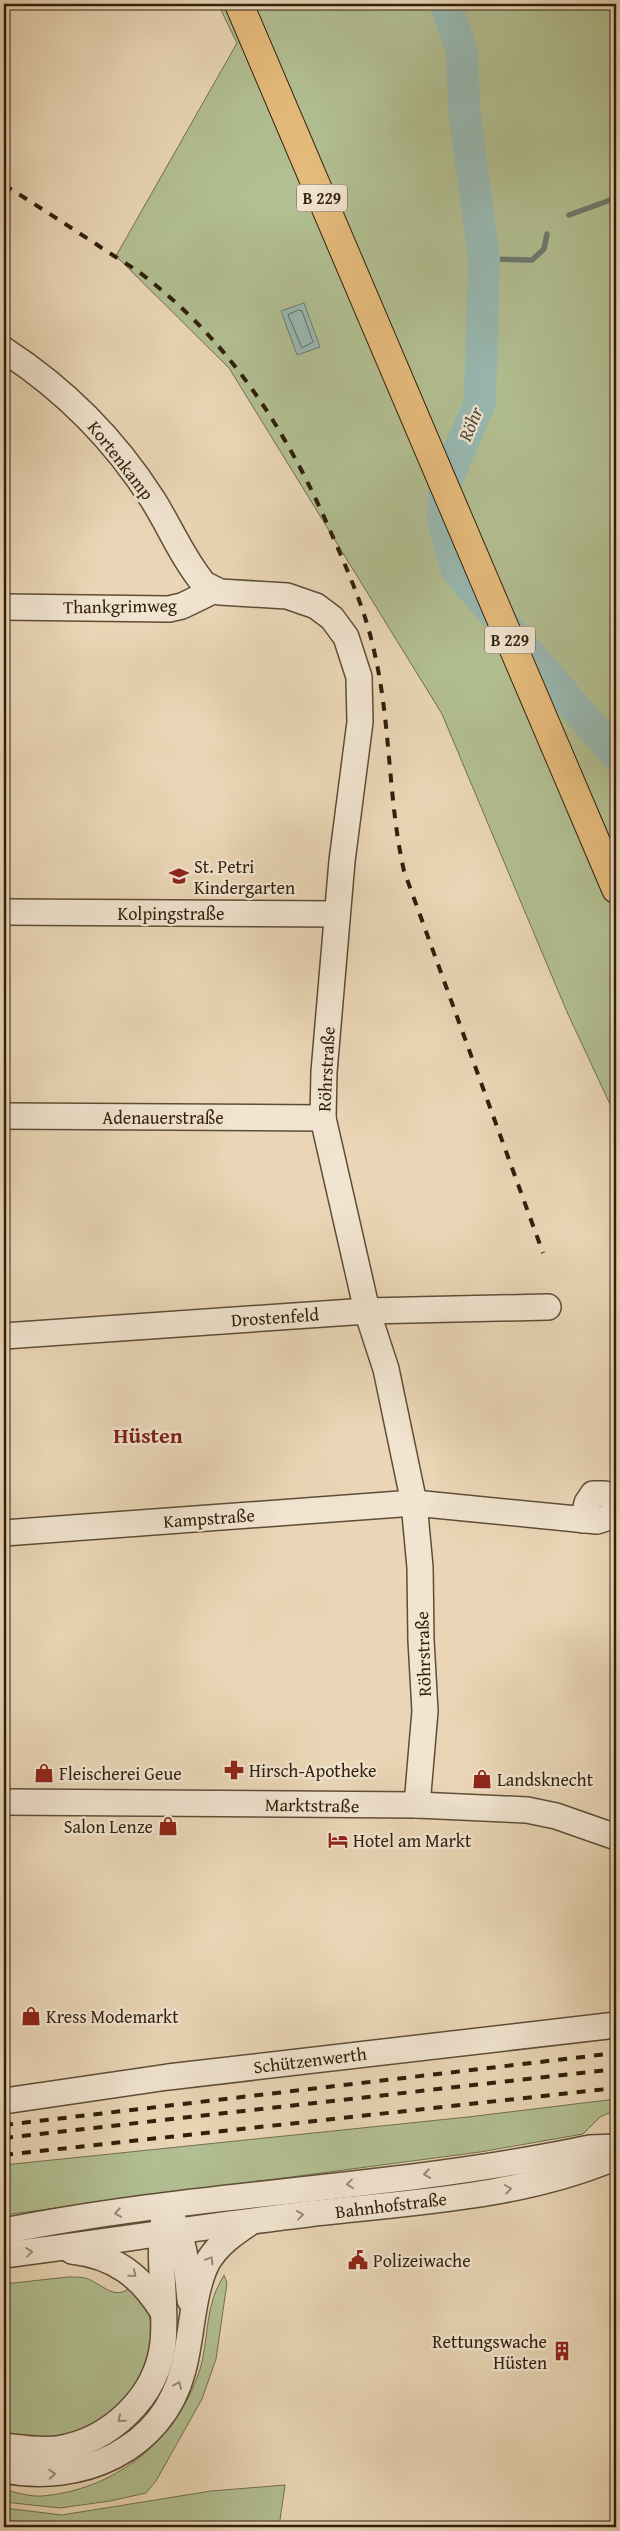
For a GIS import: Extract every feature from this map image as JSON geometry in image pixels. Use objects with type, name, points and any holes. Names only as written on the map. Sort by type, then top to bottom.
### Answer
[{"type":"main road","name":"B 229","points":[[239,4],[616,889]]},
{"type":"street","name":"Kortenkamp","points":[[4,350],[67,396],[104,434],[146,489],[199,579],[213,591]]},
{"type":"street","name":"Thankgrimweg","points":[[4,607],[168,609],[182,606],[213,591],[296,597],[325,612],[341,630]]},
{"type":"street","name":"Röhrstraße","points":[[341,630],[354,658],[359,677],[361,703],[325,1053],[323,1118],[367,1311],[386,1369],[414,1503],[420,1567],[421,1640],[425,1711],[418,1806]]},
{"type":"street","name":"Kolpingstraße","points":[[4,912],[338,914]]},
{"type":"street","name":"Adenauerstraße","points":[[4,1116],[323,1118]]},
{"type":"street","name":"Drostenfeld","points":[[4,1336],[367,1311],[548,1307]]},
{"type":"street","points":[[414,1503],[583,1520],[587,1503],[593,1494],[605,1494],[614,1501],[616,1508]]},
{"type":"street","name":"Kampstraße","points":[[4,1532],[414,1503]]},
{"type":"street","name":"Marktstraße","points":[[4,1802],[418,1806],[527,1810],[556,1816],[616,1836]]},
{"type":"street","name":"Schützenwerth","points":[[4,2101],[168,2077],[616,2025]]},
{"type":"street","name":"Bahnhofstraße","points":[[4,2231],[166,2206],[399,2179],[590,2148],[616,2147]]},
{"type":"street","name":"Bahnhofstraße","points":[[4,2255],[170,2231],[523,2187],[589,2169],[616,2157]]},
{"type":"street","points":[[4,2446],[38,2450],[70,2446],[98,2435],[122,2419],[142,2396],[155,2372],[163,2344],[160,2262],[170,2231],[166,2206]]},
{"type":"street","points":[[4,2470],[37,2475],[77,2471],[105,2461],[131,2445],[157,2420],[172,2398],[183,2373],[192,2323],[207,2263],[225,2241],[252,2221]]},
{"type":"street","points":[[170,2231],[184,2248],[192,2323]]},
{"type":"street","points":[[55,2248],[95,2254],[123,2266],[145,2286],[163,2313]]},
{"type":"green space","points":[[218,4],[616,4],[616,1117],[567,1012],[442,714],[229,368],[116,256],[237,43]]},
{"type":"green space","points":[[616,2099],[616,2110],[600,2117],[583,2134],[480,2152],[4,2215],[4,2165],[468,2117]]},
{"type":"green space","points":[[224,2275],[227,2283],[216,2359],[202,2399],[156,2481],[146,2493],[110,2501],[60,2508],[4,2502],[4,2490],[42,2496],[68,2492],[93,2484],[137,2460],[156,2443],[186,2402],[197,2378],[203,2359],[213,2299]]},
{"type":"green space","points":[[68,2277],[85,2278],[108,2290],[119,2293],[131,2287],[146,2304],[153,2330],[144,2375],[115,2412],[68,2436],[35,2438],[4,2432],[4,2284]]},
{"type":"green space","points":[[285,2485],[279,2527],[4,2527],[4,2508],[62,2515],[211,2491]]},
{"type":"water","points":[[304,303],[320,347],[297,355],[281,311]]},
{"type":"waterway","name":"Röhr","points":[[446,4],[462,52],[464,108],[484,259],[480,402],[444,486],[443,521],[457,570],[616,755]]},
{"type":"waterway","points":[[569,215],[616,198]]},
{"type":"waterway","points":[[484,259],[532,260],[544,249],[547,234]]},
{"type":"railway","points":[[4,185],[136,270],[178,305],[206,332],[254,392],[275,424],[313,492],[361,606],[375,655],[384,709],[395,817],[404,871],[543,1253]]},
{"type":"railway","points":[[4,2125],[616,2053]]},
{"type":"railway","points":[[4,2138],[616,2069]]},
{"type":"railway","points":[[4,2155],[616,2088]]},
{"type":"place","name":"St. Petri Kindergarten","points":[[179,876]]},
{"type":"place","name":"Hirsch-Apotheke","points":[[234,1770]]},
{"type":"place","name":"Fleischerei Geue","points":[[44,1773]]},
{"type":"place","name":"Landsknecht","points":[[482,1779]]},
{"type":"place","name":"Salon Lenze","points":[[168,1826]]},
{"type":"place","name":"Hotel am Markt","points":[[338,1840]]},
{"type":"place","name":"Kress Modemarkt","points":[[31,2016]]},
{"type":"place","name":"Polizeiwache","points":[[358,2260]]},
{"type":"place","name":"Rettungswache Hüsten","points":[[562,2351]]},
{"type":"district","name":"Hüsten","points":[[148,1435]]}]
